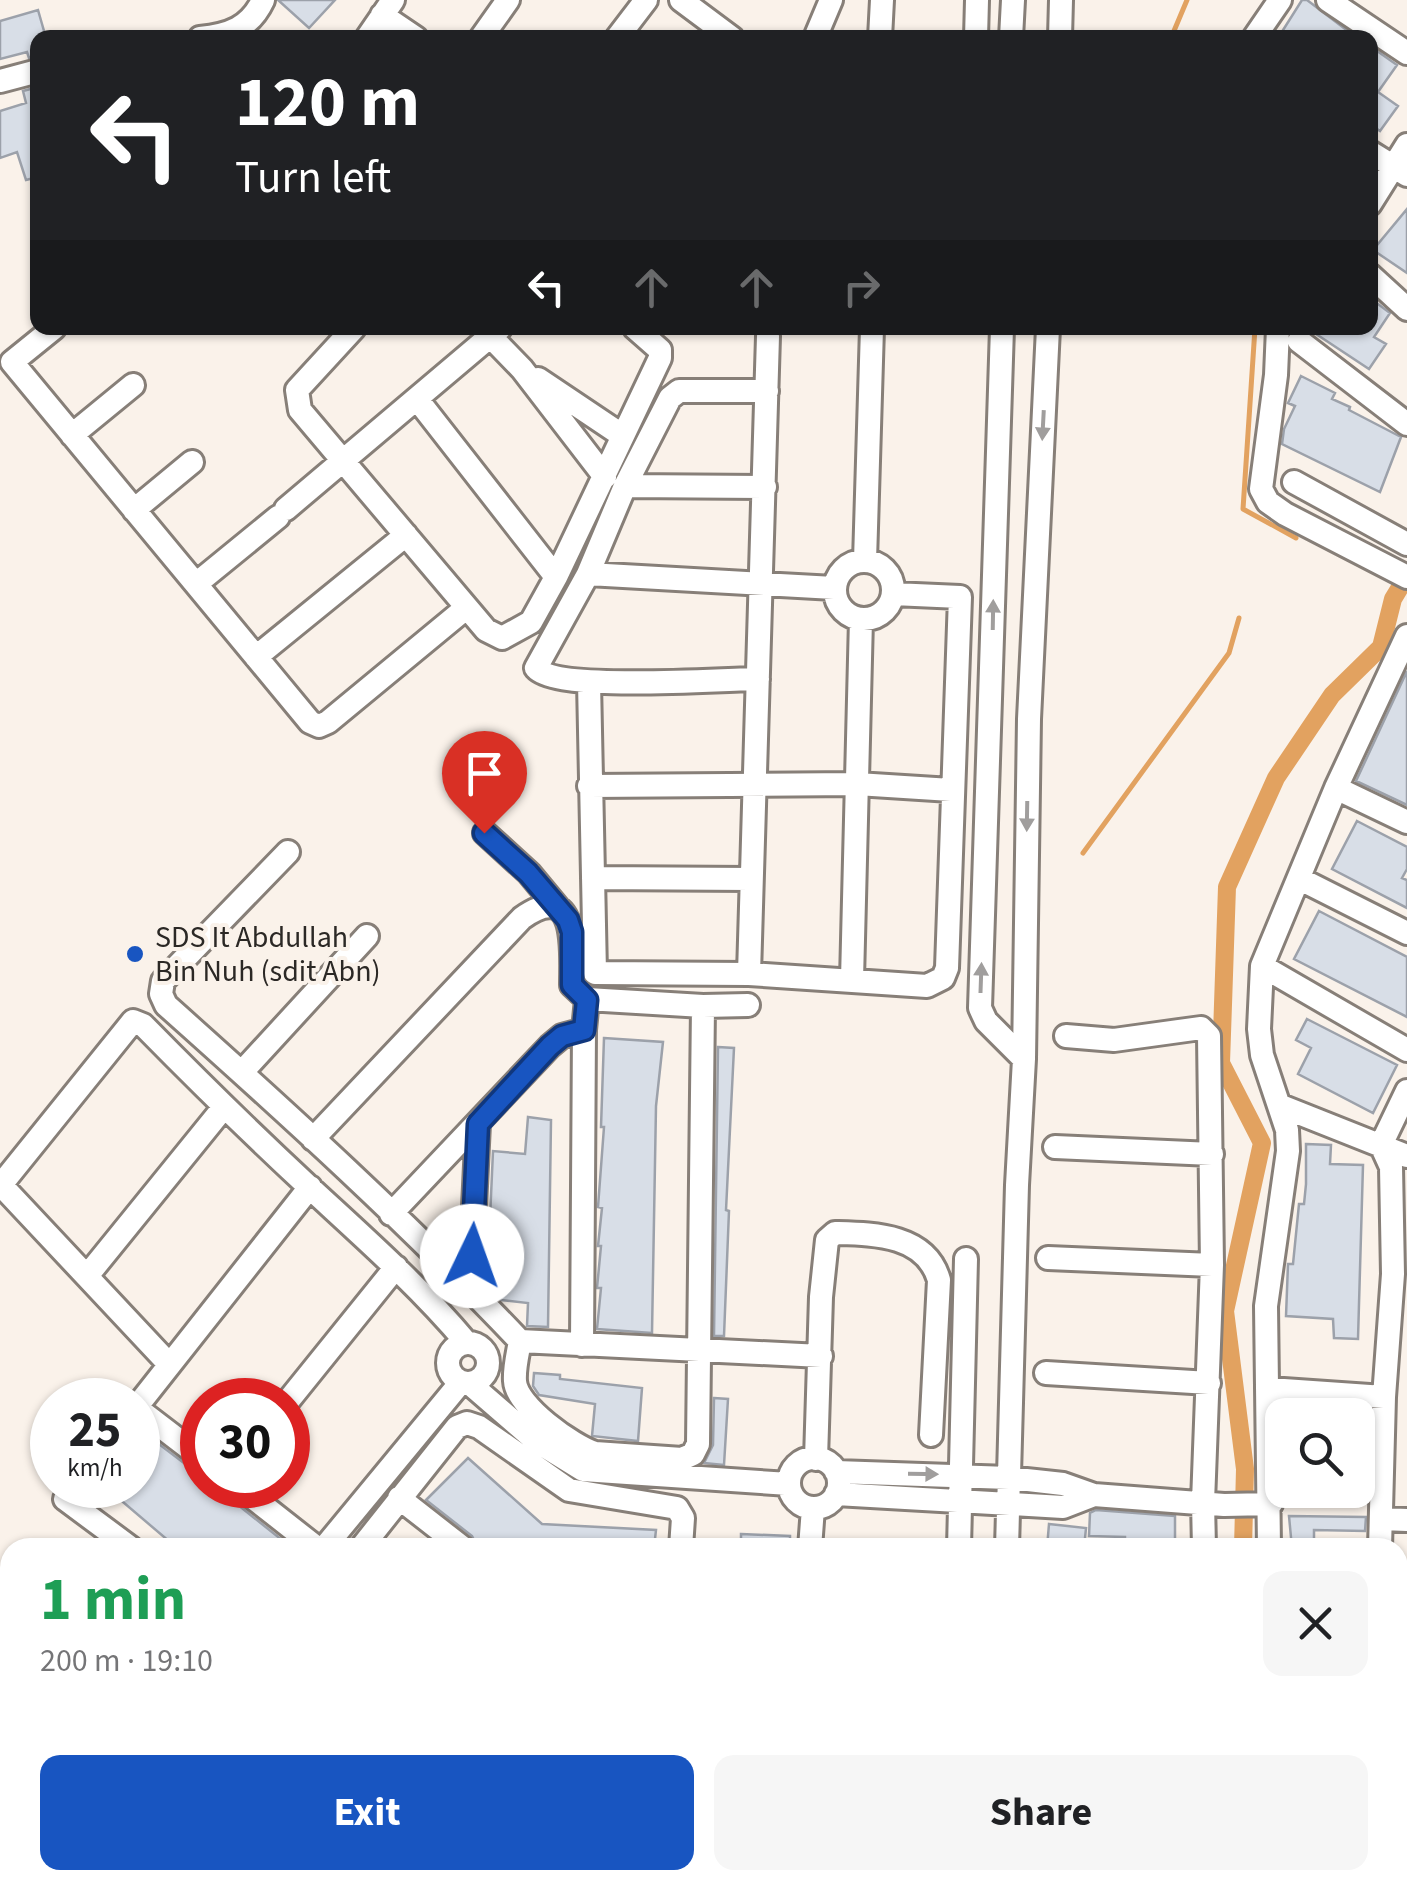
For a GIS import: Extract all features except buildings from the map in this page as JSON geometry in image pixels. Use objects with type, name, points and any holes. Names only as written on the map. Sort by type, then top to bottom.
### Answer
[{"type":"street","points":[[237,30],[258,11],[263,0]]},
{"type":"street","points":[[487,30],[508,0]]},
{"type":"street","points":[[622,30],[646,0]]},
{"type":"street","points":[[681,0],[721,30]]},
{"type":"street","points":[[818,30],[831,0]]},
{"type":"street","points":[[880,30],[882,0]]},
{"type":"street","points":[[976,30],[977,0]]},
{"type":"street","points":[[1011,30],[1012,0]]},
{"type":"street","points":[[1060,30],[1061,0]]},
{"type":"street","points":[[1259,30],[1280,0]]},
{"type":"street","points":[[1328,0],[1373,30]]},
{"type":"street","points":[[373,30],[388,8],[409,30]]},
{"type":"street","points":[[1378,34],[1407,53]]},
{"type":"street","points":[[0,81],[30,73]]},
{"type":"street","points":[[1378,195],[1400,171],[1407,145]]},
{"type":"street","points":[[1378,157],[1400,171]]},
{"type":"street","points":[[1378,282],[1407,309]]},
{"type":"street","points":[[45,335],[12,362],[310,722],[319,726],[466,608]]},
{"type":"street","points":[[347,335],[296,390],[300,410],[466,608],[486,630],[502,638],[531,622],[615,482],[674,394],[767,391]]},
{"type":"street","points":[[196,584],[494,335]]},
{"type":"street","points":[[497,335],[615,482],[765,487]]},
{"type":"street","points":[[643,335],[660,350],[660,358],[623,436],[615,482],[588,574],[536,668],[543,675],[589,682],[758,678]]},
{"type":"street","points":[[865,561],[872,335]]},
{"type":"street","points":[[1002,335],[980,1008],[986,1021],[1024,1058]]},
{"type":"street","points":[[1008,1538],[1024,1058],[1029,719],[1048,335]]},
{"type":"street","points":[[1278,335],[1261,489],[1268,502],[1285,514],[1400,574]]},
{"type":"street","points":[[749,974],[768,336]]},
{"type":"street","points":[[1299,342],[1407,424]]},
{"type":"street","points":[[522,369],[623,436]]},
{"type":"street","points":[[72,435],[133,385]]},
{"type":"street","points":[[418,399],[556,577]]},
{"type":"street","points":[[134,510],[192,462]]},
{"type":"street","points":[[1294,482],[1407,544]]},
{"type":"street","points":[[256,657],[406,534]]},
{"type":"street","points":[[865,561],[880,566],[890,578],[893,594],[876,618],[860,620],[847,614],[837,602],[834,588],[850,564],[865,561]]},
{"type":"street","points":[[588,574],[834,588]]},
{"type":"street","points":[[589,682],[595,973],[749,974],[927,986],[943,978],[948,968],[960,597],[893,594]]},
{"type":"street","points":[[852,980],[860,620]]},
{"type":"street","points":[[1269,1398],[1266,1306],[1288,1151],[1287,1130],[1262,1054],[1258,1029],[1262,966],[1336,788],[1407,636]]},
{"type":"street","points":[[590,786],[856,784],[951,790]]},
{"type":"street","points":[[1336,788],[1407,822]]},
{"type":"street","points":[[484,833],[528,873],[568,920],[572,932],[572,985],[587,1000],[748,1005]]},
{"type":"street","points":[[288,852],[163,981],[161,994],[166,1005],[313,1139],[520,1341],[821,1356]]},
{"type":"street","points":[[593,878],[751,878]]},
{"type":"street","points":[[1300,879],[1407,933]]},
{"type":"street","points":[[313,1139],[522,918],[536,908],[558,908]]},
{"type":"street","points":[[242,1072],[367,936]]},
{"type":"street","points":[[1262,966],[1407,1050]]},
{"type":"street","points":[[582,1345],[587,1000]]},
{"type":"street","points":[[520,1341],[514,1383],[520,1396],[582,1449],[682,1460],[693,1454],[698,1444],[703,1006]]},
{"type":"street","points":[[168,1363],[3,1187],[133,1021],[143,1025],[224,1107],[396,1266],[466,1342],[481,1347],[488,1361],[483,1376],[465,1383],[329,1538]]},
{"type":"street","points":[[1066,1036],[1114,1040],[1200,1028],[1209,1036],[1212,1154],[1209,1383],[1214,1503],[1206,1538]]},
{"type":"street","points":[[391,1214],[550,1046],[562,1036],[584,1030]]},
{"type":"street","points":[[1380,1538],[1384,1397],[1400,1278],[1397,1153],[1407,1091]]},
{"type":"street","points":[[1281,1106],[1397,1153]]},
{"type":"street","points":[[86,1276],[224,1107]]},
{"type":"street","points":[[470,1289],[478,1124]]},
{"type":"street","points":[[1055,1147],[1212,1154]]},
{"type":"street","points":[[158,1378],[310,1187]]},
{"type":"street","points":[[930,1434],[939,1280],[936,1270],[918,1250],[903,1242],[877,1234],[835,1233],[828,1237],[820,1297],[829,1475],[824,1506],[813,1508],[798,1502],[789,1484],[799,1463],[829,1475],[961,1503],[1063,1507],[1094,1495]]},
{"type":"street","points":[[1048,1258],[1212,1266]]},
{"type":"street","points":[[959,1538],[966,1259]]},
{"type":"street","points":[[306,1378],[396,1266]]},
{"type":"street","points":[[1046,1373],[1209,1383]]},
{"type":"street","points":[[465,1383],[536,1442],[584,1470],[789,1484]]},
{"type":"street","points":[[1269,1388],[1384,1397]]},
{"type":"street","points":[[369,1538],[457,1427],[467,1423],[479,1427],[569,1490],[677,1508],[683,1518],[682,1538]]},
{"type":"street","points":[[160,1425],[180,1440]]},
{"type":"street","points":[[829,1475],[1009,1478],[1063,1484],[1094,1495],[1265,1504]]},
{"type":"street","points":[[399,1498],[450,1538]]},
{"type":"street","points":[[78,1508],[118,1538]]},
{"type":"street","points":[[268,1508],[307,1538]]},
{"type":"street","points":[[811,1538],[813,1508]]},
{"type":"street","points":[[1265,1508],[1269,1538]]},
{"type":"street","points":[[1381,1519],[1407,1520]]},
{"type":"waterway","points":[[1174,30],[1187,0]]},
{"type":"waterway","points":[[1255,335],[1243,509],[1296,538]]},
{"type":"waterway","points":[[1243,1538],[1245,1469],[1225,1311],[1262,1143],[1221,1063],[1227,887],[1276,778],[1332,695],[1381,647],[1393,599],[1407,576]]},
{"type":"waterway","points":[[1083,853],[1229,653],[1239,618]]},
{"type":"place","name":"SDS It Abdullah Bin Nuh (sdit Abn)","points":[[135,954]]},
{"type":"route","points":[[472,1256],[478,1124],[550,1046],[562,1036],[584,1030],[587,1000],[572,985],[572,932],[568,920],[528,873],[484,833]]}]
